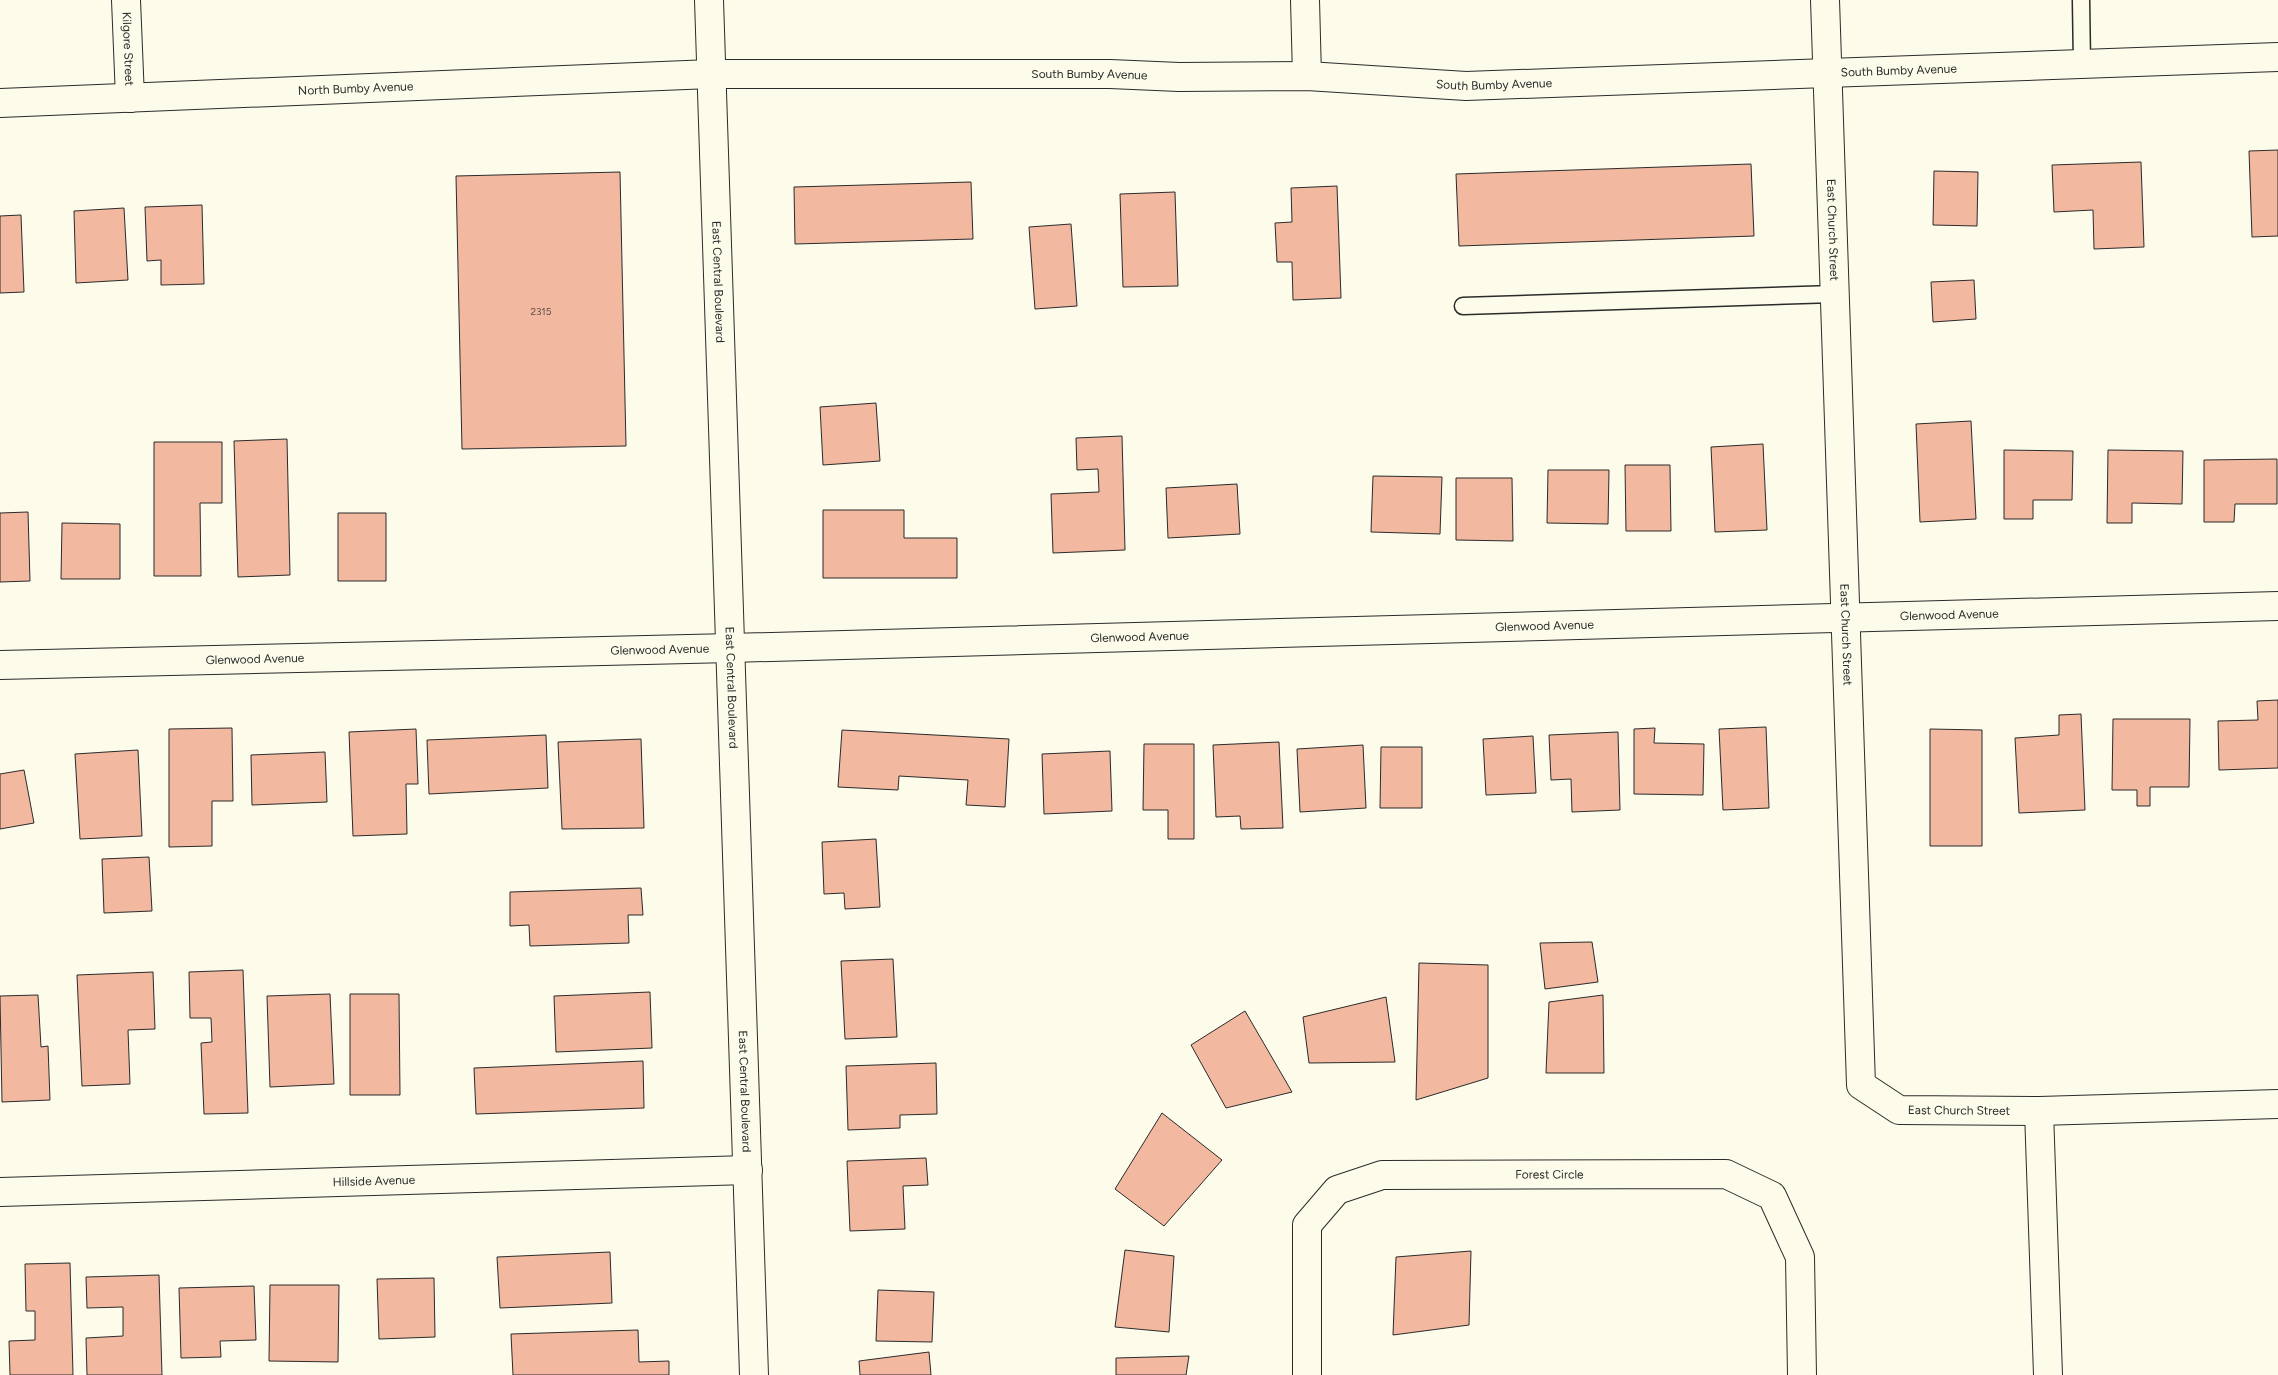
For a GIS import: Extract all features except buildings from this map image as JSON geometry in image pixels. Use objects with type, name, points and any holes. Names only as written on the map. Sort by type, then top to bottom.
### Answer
[{"type":"street","name":"Kilgore Street","points":[[126,0],[130,98]]},
{"type":"street","name":"East Central Boulevard","points":[[709,0],[732,648],[754,1375]]},
{"type":"street","points":[[1305,0],[1307,76]]},
{"type":"street","name":"East Church Street","points":[[1825,0],[1844,618],[1861,1085],[1900,1110],[2039,1111]]},
{"type":"street","name":"South Bumby Avenue","points":[[711,74],[1307,76],[1466,86],[2278,57]]},
{"type":"street","name":"North Bumby Avenue","points":[[0,103],[711,74]]},
{"type":"street","name":"Glenwood Avenue","points":[[0,665],[732,648],[2278,606]]},
{"type":"street","points":[[2048,1375],[2039,1111],[2278,1104]]},
{"type":"street","name":"Hillside Avenue","points":[[0,1192],[748,1170]]},
{"type":"street","name":"Forest Circle","points":[[1307,1375],[1307,1225],[1337,1190],[1382,1175],[1716,1174],[1726,1174],[1772,1196],[1800,1257],[1802,1375]]},
{"type":"lane","points":[[2081,0],[2082,64]]},
{"type":"lane","points":[[1463,306],[1834,294]]}]
